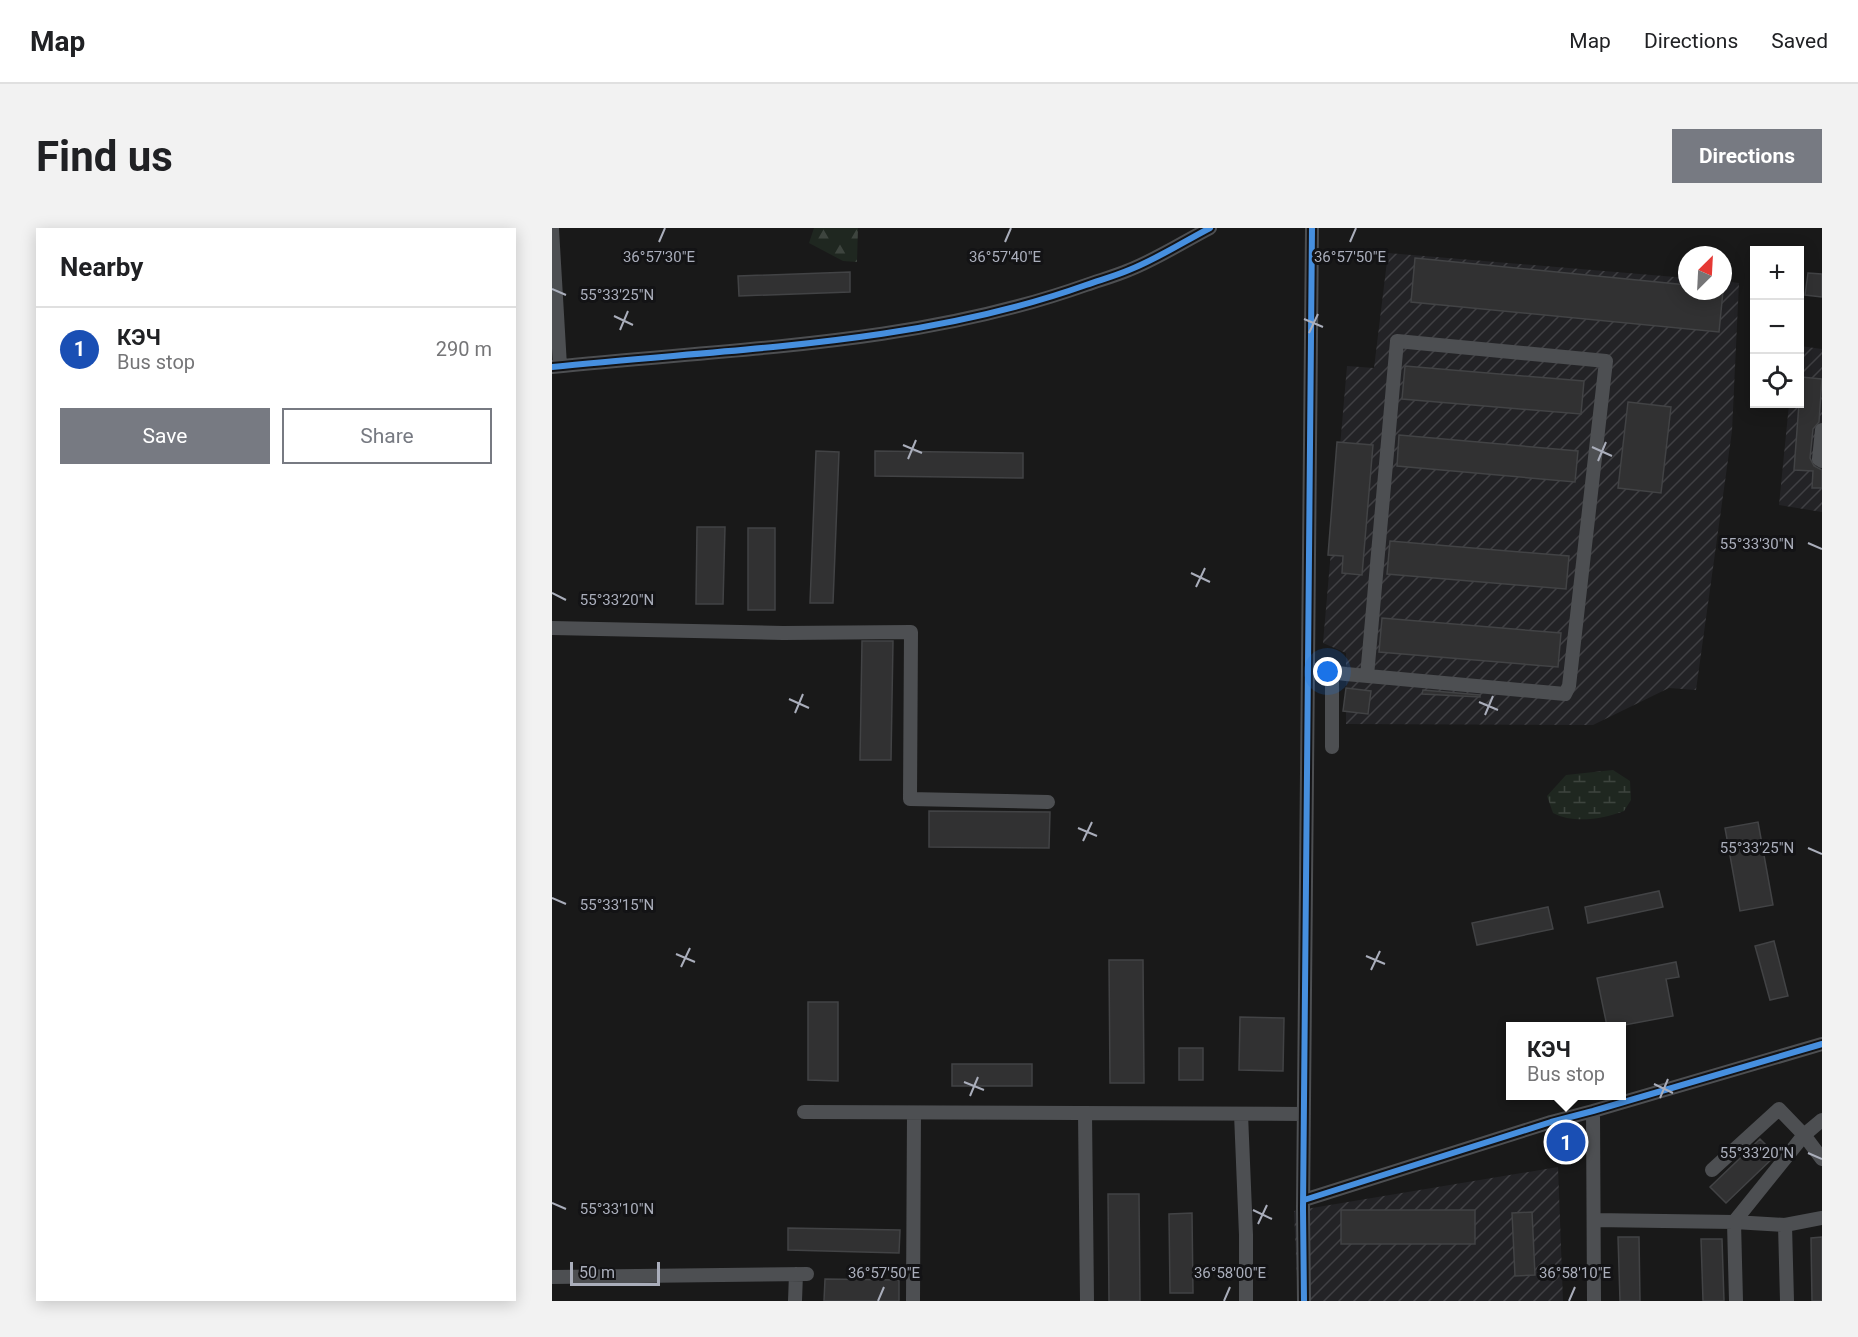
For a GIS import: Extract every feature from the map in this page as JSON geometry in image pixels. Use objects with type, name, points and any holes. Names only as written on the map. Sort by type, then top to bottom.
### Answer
[{"type":"street","points":[[552,229],[556,367],[756,349],[920,328],[982,316],[1057,296],[1130,270],[1210,228]]},
{"type":"street","points":[[1304,1301],[1312,228]]},
{"type":"street","points":[[1308,669],[1367,676],[1565,694],[1569,686],[1606,360],[1397,341],[1367,676]]},
{"type":"street","points":[[1822,430],[1819,459],[1822,460]]},
{"type":"street","points":[[552,628],[783,633],[910,632],[910,799],[1048,802]]},
{"type":"street","points":[[1332,672],[1332,747]]},
{"type":"street","points":[[1304,1200],[1551,1122],[1822,1044]]},
{"type":"street","points":[[1712,1170],[1779,1109],[1804,1135],[1822,1159]]},
{"type":"street","points":[[1593,1111],[1594,1301]]},
{"type":"street","points":[[804,1112],[1304,1114]]},
{"type":"street","points":[[913,1301],[914,1113]]},
{"type":"street","points":[[1085,1113],[1087,1301]]},
{"type":"street","points":[[1241,1114],[1246,1301]]},
{"type":"street","points":[[1736,1301],[1734,1222],[1804,1135],[1822,1120]]},
{"type":"street","points":[[1594,1220],[1785,1225],[1820,1216]]},
{"type":"street","points":[[1785,1225],[1787,1301]]},
{"type":"street","points":[[552,1276],[801,1274],[795,1301]]},
{"type":"shaded area","points":[[1388,253],[1678,277],[1678,300],[1732,300],[1732,282],[1739,283],[1732,431],[1696,690],[1669,688],[1593,725],[1346,724],[1346,653],[1323,643],[1347,366],[1374,368]]},
{"type":"shaded area","points":[[1804,347],[1822,349],[1822,512],[1779,505],[1789,408],[1804,408]]},
{"type":"shaded area","points":[[1558,1167],[1563,1301],[1298,1301],[1294,1211]]},
{"type":"green space","points":[[814,228],[858,228],[857,262],[843,261],[809,243]]},
{"type":"green space","points":[[1613,770],[1630,781],[1631,800],[1624,811],[1588,819],[1570,818],[1553,813],[1547,796],[1566,775]]},
{"type":"building","points":[[1415,258],[1678,284],[1678,300],[1722,300],[1719,332],[1411,302]]},
{"type":"building","points":[[850,272],[850,292],[739,296],[738,276]]},
{"type":"building","points":[[1808,273],[1822,274],[1822,297],[1805,295]]},
{"type":"building","points":[[1405,366],[1584,381],[1581,414],[1402,399]]},
{"type":"building","points":[[1804,377],[1822,379],[1819,422],[1813,429],[1810,458],[1814,466],[1822,470],[1822,488],[1812,488],[1813,471],[1794,470],[1799,408],[1804,408]]},
{"type":"building","points":[[1628,402],[1671,407],[1661,493],[1618,488]]},
{"type":"building","points":[[1399,435],[1578,451],[1575,482],[1397,466]]},
{"type":"building","points":[[1337,442],[1373,445],[1362,575],[1342,573],[1343,556],[1328,555]]},
{"type":"building","points":[[816,451],[839,452],[833,603],[810,603]]},
{"type":"building","points":[[875,451],[1023,453],[1023,478],[875,476]]},
{"type":"building","points":[[697,527],[725,527],[723,604],[696,604]]},
{"type":"building","points":[[748,528],[775,528],[775,610],[748,610]]},
{"type":"building","points":[[1390,541],[1569,556],[1566,589],[1387,574]]},
{"type":"building","points":[[1382,618],[1561,633],[1558,667],[1379,652]]},
{"type":"building","points":[[862,641],[893,641],[891,760],[860,760]]},
{"type":"building","points":[[1346,688],[1371,691],[1368,714],[1343,711]]},
{"type":"building","points":[[1423,690],[1480,695],[1480,697],[1422,694]]},
{"type":"building","points":[[929,811],[1050,812],[1049,848],[929,847]]},
{"type":"building","points":[[1758,822],[1773,905],[1740,911],[1725,828]]},
{"type":"building","points":[[1659,891],[1663,907],[1588,923],[1585,907]]},
{"type":"building","points":[[1548,907],[1553,929],[1477,945],[1472,923]]},
{"type":"building","points":[[1774,941],[1788,996],[1770,1000],[1755,946]]},
{"type":"building","points":[[1109,960],[1143,960],[1144,1083],[1110,1083]]},
{"type":"building","points":[[1676,962],[1679,977],[1666,979],[1673,1016],[1626,1025],[1626,1022],[1606,1022],[1597,978]]},
{"type":"building","points":[[808,1002],[838,1002],[838,1081],[808,1080]]},
{"type":"building","points":[[1240,1017],[1284,1018],[1283,1071],[1239,1070]]},
{"type":"building","points":[[1179,1048],[1203,1048],[1203,1080],[1179,1080]]},
{"type":"building","points":[[952,1064],[1032,1064],[1032,1086],[952,1086]]},
{"type":"building","points":[[1760,1139],[1776,1155],[1726,1203],[1710,1187]]},
{"type":"building","points":[[1108,1194],[1139,1194],[1140,1301],[1109,1301]]},
{"type":"building","points":[[1341,1210],[1475,1210],[1475,1244],[1341,1244]]},
{"type":"building","points":[[1532,1212],[1535,1275],[1515,1276],[1512,1213]]},
{"type":"building","points":[[1192,1213],[1193,1293],[1170,1293],[1169,1214]]},
{"type":"building","points":[[788,1228],[900,1230],[899,1253],[788,1250]]},
{"type":"building","points":[[1618,1237],[1639,1237],[1640,1301],[1620,1301]]},
{"type":"building","points":[[1822,1237],[1822,1301],[1812,1301],[1811,1238]]},
{"type":"building","points":[[1701,1239],[1722,1239],[1724,1301],[1703,1301]]},
{"type":"building","points":[[825,1279],[899,1280],[899,1301],[824,1301]]},
{"type":"cycle path","points":[[552,367],[822,342],[956,321],[1021,305],[1118,274],[1150,261],[1210,228]]},
{"type":"cycle path","points":[[1304,1301],[1312,228]]},
{"type":"cycle path","points":[[1304,1200],[1551,1122],[1822,1044]]},
{"type":"place","name":"КЭЧ","points":[[1566,1142]]}]
